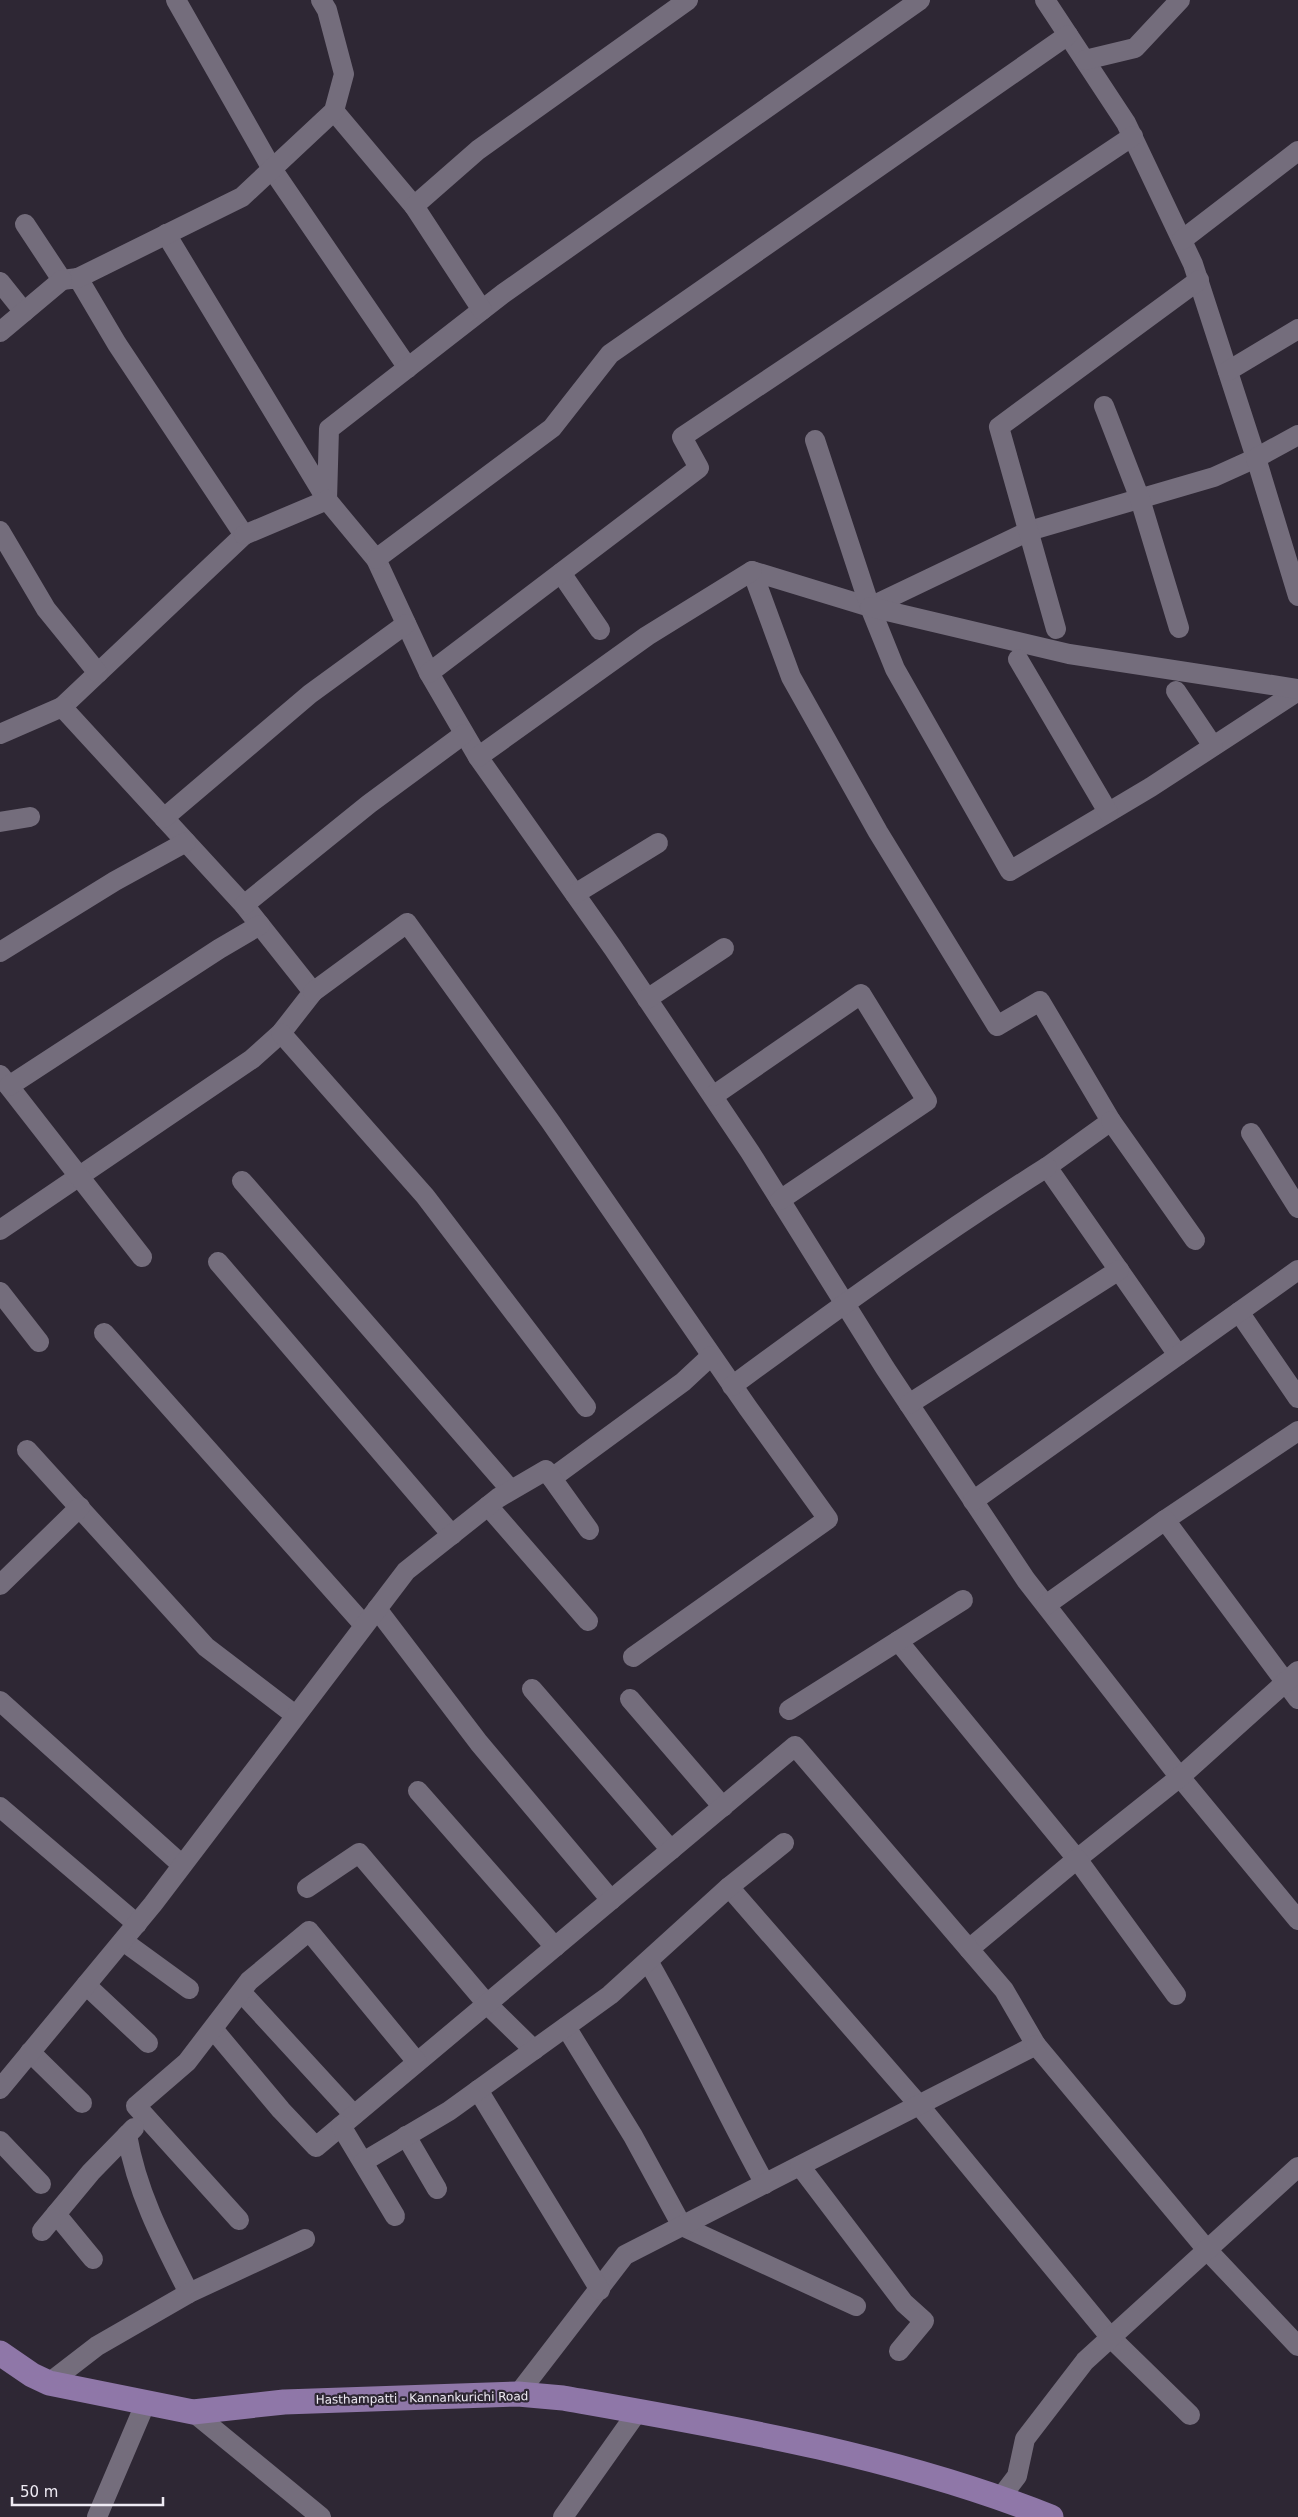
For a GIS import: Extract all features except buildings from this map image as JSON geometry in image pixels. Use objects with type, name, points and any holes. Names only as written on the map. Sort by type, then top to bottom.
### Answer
[{"type":"main road","name":"Hasthampatti - Kannankurichi Road","points":[[0,2352],[32,2375],[49,2383],[193,2412],[284,2402],[518,2394],[562,2398],[843,2451],[1001,2497],[1052,2517]]},
{"type":"street","points":[[176,0],[272,169],[408,368]]},
{"type":"street","points":[[0,332],[70,279],[242,197],[334,111],[344,74],[327,10],[321,0]]},
{"type":"street","points":[[414,206],[478,150],[688,0]]},
{"type":"street","points":[[327,500],[329,430],[482,310],[920,0]]},
{"type":"street","points":[[1045,0],[1133,136],[1199,280],[1298,596]]},
{"type":"street","points":[[1085,60],[1135,48],[1180,0]]},
{"type":"street","points":[[376,559],[552,428],[610,354],[1068,36]]},
{"type":"street","points":[[334,111],[414,206],[482,310]]},
{"type":"street","points":[[429,673],[698,468],[682,438],[1133,136]]},
{"type":"street","points":[[1182,240],[1298,151]]},
{"type":"street","points":[[24,224],[70,279],[117,344],[244,535]]},
{"type":"street","points":[[166,234],[327,500],[376,559],[429,673],[478,757],[648,999],[713,1096],[909,1404],[974,1501],[1046,1606],[1180,1777],[1298,1920]]},
{"type":"street","points":[[1056,629],[999,427],[1199,280]]},
{"type":"street","points":[[0,282],[24,312]]},
{"type":"street","points":[[1228,371],[1298,329]]},
{"type":"street","points":[[1104,406],[1140,499],[1179,628]]},
{"type":"street","points":[[870,607],[1029,531],[1214,477],[1256,458],[1298,435]]},
{"type":"street","points":[[815,440],[870,607],[895,669],[1010,870],[1108,812],[1298,690]]},
{"type":"street","points":[[0,734],[62,707],[244,535],[327,500]]},
{"type":"street","points":[[0,531],[46,609],[98,673]]},
{"type":"street","points":[[752,571],[791,677],[878,832],[997,1026],[1040,1001],[1111,1121],[1195,1240]]},
{"type":"street","points":[[478,757],[647,636],[752,571],[870,607],[1069,654],[1298,690]]},
{"type":"street","points":[[560,573],[600,630]]},
{"type":"street","points":[[164,818],[310,694],[406,624]]},
{"type":"street","points":[[1018,659],[1108,812]]},
{"type":"street","points":[[1176,691],[1213,746]]},
{"type":"street","points":[[62,707],[244,905],[313,992]]},
{"type":"street","points":[[244,905],[369,804],[464,734]]},
{"type":"street","points":[[0,822],[30,817]]},
{"type":"street","points":[[0,952],[115,882],[186,842]]},
{"type":"street","points":[[575,894],[658,843]]},
{"type":"street","points":[[0,1230],[252,1059],[281,1033],[313,992],[406,923],[550,1121],[711,1356],[828,1519],[634,1657]]},
{"type":"street","points":[[142,1256],[81,1175],[5,1080],[260,925]]},
{"type":"street","points":[[648,999],[724,948]]},
{"type":"street","points":[[713,1096],[861,994],[927,1101],[780,1200]]},
{"type":"street","points":[[281,1033],[425,1196],[586,1407]]},
{"type":"street","points":[[732,1386],[845,1304],[1000,1197],[1048,1167],[1111,1121]]},
{"type":"street","points":[[1251,1133],[1298,1208]]},
{"type":"street","points":[[1048,1167],[1178,1355]]},
{"type":"street","points":[[242,1181],[510,1489]]},
{"type":"street","points":[[218,1262],[452,1535]]},
{"type":"street","points":[[909,1404],[1119,1270]]},
{"type":"street","points":[[974,1501],[1298,1270]]},
{"type":"street","points":[[0,1292],[39,1342]]},
{"type":"street","points":[[1239,1312],[1298,1398]]},
{"type":"street","points":[[104,1333],[364,1626]]},
{"type":"street","points":[[552,1478],[683,1382],[711,1356]]},
{"type":"street","points":[[1046,1606],[1165,1520],[1298,1431]]},
{"type":"street","points":[[27,1450],[206,1647],[295,1715]]},
{"type":"street","points":[[0,2089],[137,1924],[406,1571],[510,1489],[546,1470],[589,1530]]},
{"type":"street","points":[[488,1506],[588,1621]]},
{"type":"street","points":[[0,1585],[80,1508]]},
{"type":"street","points":[[1165,1520],[1291,1677],[1298,1699]]},
{"type":"street","points":[[789,1710],[963,1600]]},
{"type":"street","points":[[376,1609],[479,1743],[611,1900]]},
{"type":"street","points":[[898,1641],[1077,1859],[1176,1995]]},
{"type":"street","points":[[969,1949],[1077,1859],[1180,1777],[1291,1677]]},
{"type":"street","points":[[532,1689],[671,1850]]},
{"type":"street","points":[[630,1699],[723,1807]]},
{"type":"street","points":[[0,1702],[182,1866]]},
{"type":"street","points":[[213,2029],[281,2110],[316,2147],[795,1746],[1004,1990],[1036,2045],[1208,2251],[1298,2346]]},
{"type":"street","points":[[418,1790],[556,1947]]},
{"type":"street","points":[[0,1807],[137,1924]]},
{"type":"street","points":[[362,2162],[449,2111],[610,1995],[729,1887],[784,1843]]},
{"type":"street","points":[[307,1888],[359,1853],[487,2004],[534,2050]]},
{"type":"street","points":[[729,1887],[919,2105],[1111,2338],[1190,2415]]},
{"type":"street","points":[[239,2220],[136,2106],[187,2062],[249,1981],[309,1931],[417,2062]]},
{"type":"street","points":[[123,1941],[189,1989]]},
{"type":"street","points":[[648,1961],[682,2020],[724,2110],[765,2184]]},
{"type":"street","points":[[86,1985],[148,2043]]},
{"type":"street","points":[[241,1992],[348,2120],[362,2162],[395,2216]]},
{"type":"street","points":[[566,2027],[632,2136],[682,2226],[856,2306]]},
{"type":"street","points":[[518,2394],[625,2256],[1036,2045]]},
{"type":"street","points":[[30,2052],[82,2103]]},
{"type":"street","points":[[478,2090],[600,2290]]},
{"type":"street","points":[[42,2231],[91,2172],[146,2117]]},
{"type":"street","points":[[127,2135],[131,2156],[148,2212],[189,2293]]},
{"type":"street","points":[[406,2136],[437,2189]]},
{"type":"street","points":[[0,2141],[41,2184]]},
{"type":"street","points":[[800,2166],[904,2303],[924,2321],[899,2351]]},
{"type":"street","points":[[1001,2497],[1017,2476],[1025,2438],[1085,2361],[1298,2167]]},
{"type":"street","points":[[56,2214],[92,2260]]},
{"type":"street","points":[[49,2383],[97,2346],[189,2293],[306,2239]]},
{"type":"street","points":[[97,2517],[146,2402]]},
{"type":"street","points":[[563,2517],[638,2411]]},
{"type":"street","points":[[193,2412],[322,2517]]}]
